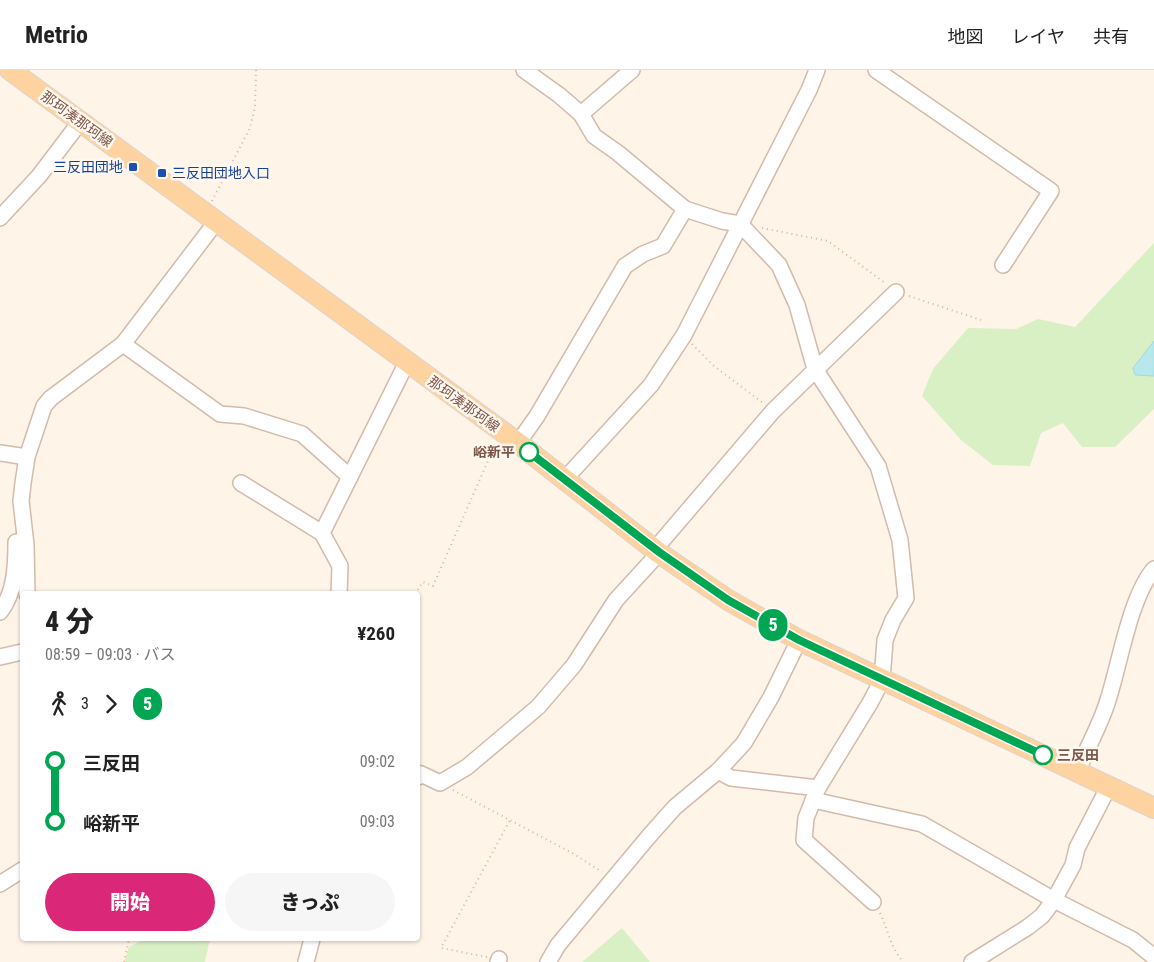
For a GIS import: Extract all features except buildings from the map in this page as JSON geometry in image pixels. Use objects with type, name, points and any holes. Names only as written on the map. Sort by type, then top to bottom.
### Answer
[{"type":"main road","name":"那珂湊那珂線","points":[[10,70],[501,431],[657,551],[728,600],[799,640],[1154,808]]},
{"type":"street","points":[[524,70],[559,95],[581,114],[594,136],[618,153],[685,209],[722,221],[740,224],[779,265],[797,305],[815,369],[878,466],[900,540],[906,598],[893,620],[885,640],[882,680],[816,794],[806,818],[804,840],[873,902]]},
{"type":"street","points":[[581,114],[632,70]]},
{"type":"street","points":[[564,480],[651,385],[684,335],[809,90],[816,70]]},
{"type":"street","points":[[876,70],[1051,192],[1003,265]]},
{"type":"street","points":[[0,218],[39,176],[80,122]]},
{"type":"street","points":[[518,444],[537,416],[624,266],[662,246],[685,209]]},
{"type":"street","points":[[27,591],[21,501],[27,457],[44,406],[51,398],[123,344],[211,218]]},
{"type":"street","points":[[420,774],[440,783],[467,767],[538,707],[574,665],[616,600],[773,411],[896,292]]},
{"type":"street","points":[[123,344],[220,414],[244,416],[302,434],[350,476]]},
{"type":"street","points":[[322,533],[407,362]]},
{"type":"street","points":[[0,453],[27,457]]},
{"type":"street","points":[[241,483],[322,533],[340,566],[339,591]]},
{"type":"street","points":[[0,612],[11,591],[16,557],[16,538],[24,525]]},
{"type":"street","points":[[1078,771],[1088,744],[1108,702],[1140,590],[1154,569]]},
{"type":"street","points":[[548,962],[558,944],[675,807],[718,771],[744,744],[771,697],[799,640]]},
{"type":"street","points":[[0,657],[20,652]]},
{"type":"street","points":[[718,771],[731,778],[816,794],[922,824],[1054,900],[1133,940],[1154,957]]},
{"type":"street","points":[[972,962],[1028,928],[1042,916],[1054,900],[1073,865],[1077,848],[1109,786]]},
{"type":"street","points":[[0,884],[20,871]]},
{"type":"street","points":[[306,962],[311,941]]},
{"type":"path","points":[[211,218],[250,128],[255,107],[256,70]]},
{"type":"path","points":[[740,224],[828,241],[896,292],[981,320]]},
{"type":"path","points":[[684,335],[714,366],[773,411]]},
{"type":"path","points":[[417,591],[423,582],[433,586],[501,431]]},
{"type":"path","points":[[440,783],[574,854],[613,879]]},
{"type":"path","points":[[499,961],[441,948],[510,820]]},
{"type":"path","points":[[873,902],[886,926],[888,939],[903,962]]},
{"type":"path","points":[[124,962],[129,941]]},
{"type":"green space","points":[[1154,243],[1154,409],[1115,447],[1082,447],[1063,423],[1041,433],[1030,466],[993,465],[961,440],[922,396],[933,369],[968,328],[1016,329],[1038,319],[1075,327]]},
{"type":"green space","points":[[622,928],[650,962],[582,962]]},
{"type":"green space","points":[[141,941],[211,941],[205,962],[124,962],[129,947]]},
{"type":"water","points":[[1154,341],[1154,376],[1135,375],[1133,368]]},
{"type":"bus line","name":"5","points":[[529,452],[659,552],[728,600],[799,640],[1043,755]]},
{"type":"place","name":"三反田団地","points":[[133,167]]},
{"type":"place","name":"三反田団地入口","points":[[162,173]]},
{"type":"place","name":"峪新平","points":[[529,452]]},
{"type":"place","name":"三反田","points":[[1043,755]]}]
